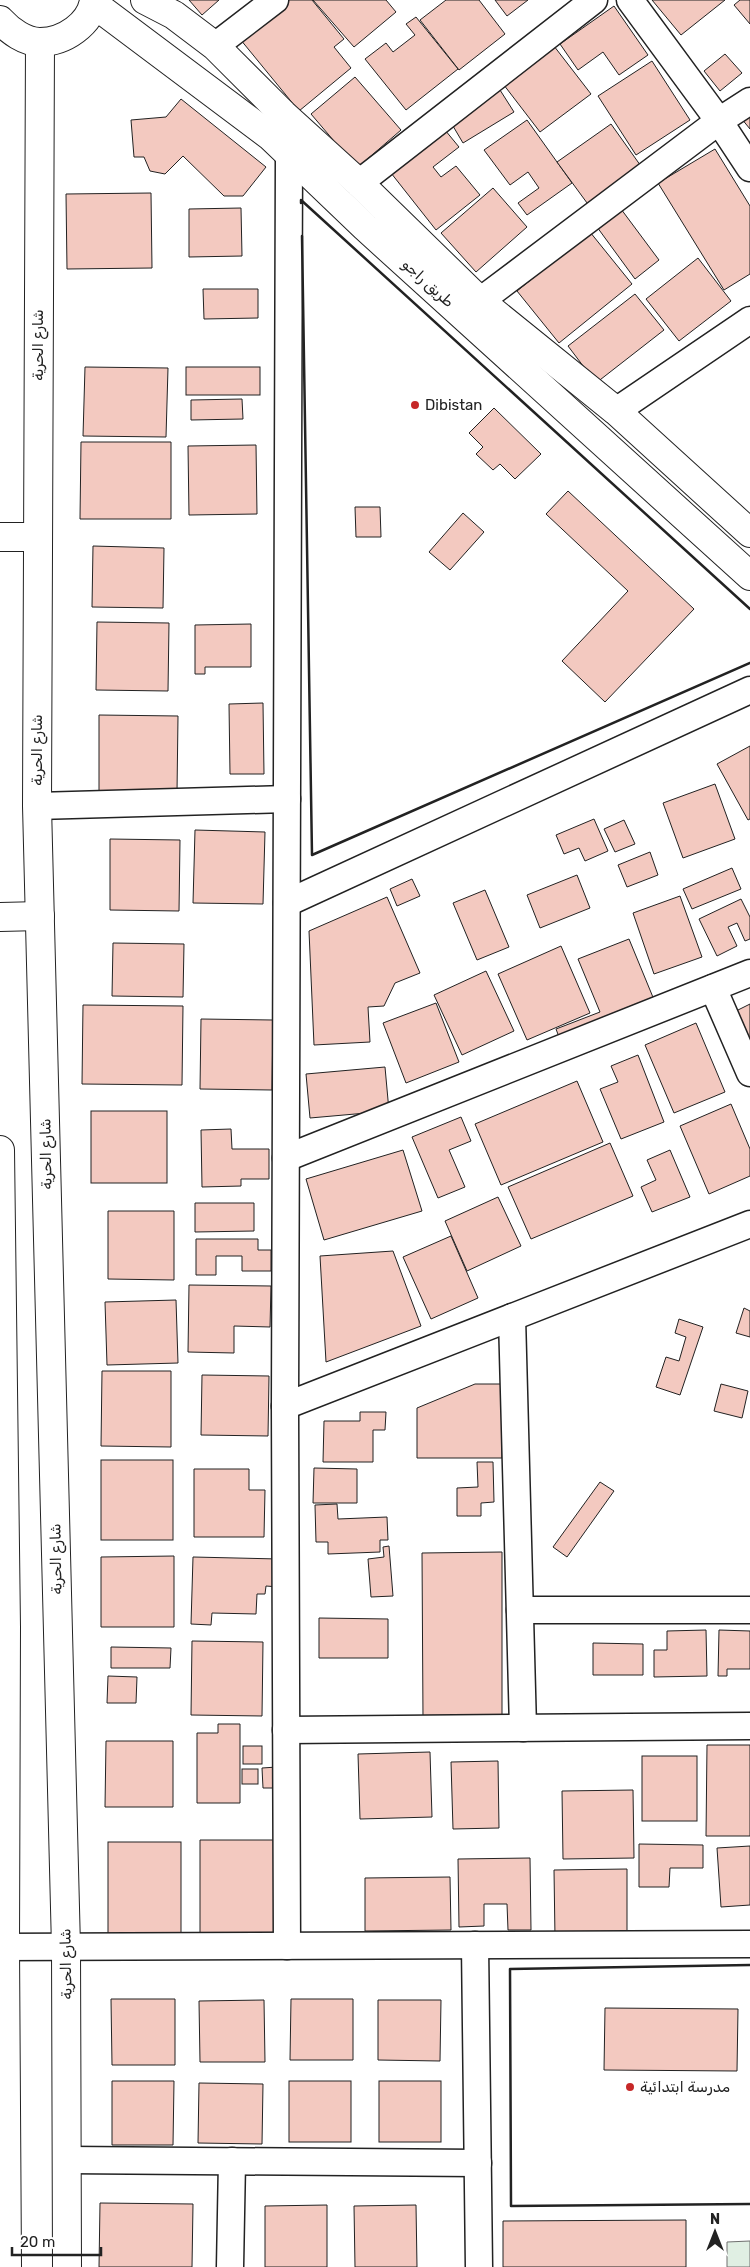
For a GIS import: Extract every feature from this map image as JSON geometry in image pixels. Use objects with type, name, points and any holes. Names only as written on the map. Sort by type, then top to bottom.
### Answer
[{"type":"main road","name":"طريق راجو","points":[[146,0],[174,15],[215,46],[283,114],[359,183],[480,301],[616,411],[750,532]]},
{"type":"main road","name":"طريق راجو","points":[[94,2],[270,136],[365,227],[750,576]]},
{"type":"main road","points":[[0,20],[7,28],[21,37],[40,42],[66,36],[78,28],[88,17],[94,2]]},
{"type":"main road","name":"شارع الحرية","points":[[40,42],[37,806],[66,1947],[67,2267]]},
{"type":"main road","points":[[0,537],[38,537]]},
{"type":"main road","points":[[0,917],[40,916]]},
{"type":"main road","points":[[0,1150],[3,1627],[2,1947],[7,2267]]},
{"type":"street","points":[[215,46],[275,0]]},
{"type":"street","points":[[359,183],[594,0]]},
{"type":"street","points":[[630,0],[719,121],[750,168]]},
{"type":"street","points":[[480,301],[719,121],[750,101]]},
{"type":"street","points":[[287,1946],[285,1406],[289,154]]},
{"type":"street","points":[[616,411],[750,320]]},
{"type":"street","points":[[287,902],[750,690]]},
{"type":"street","points":[[37,806],[287,799]]},
{"type":"street","points":[[286,1158],[750,973]]},
{"type":"street","points":[[713,988],[750,1073]]},
{"type":"street","points":[[285,1406],[750,1224]]},
{"type":"street","points":[[512,1317],[523,1728]]},
{"type":"street","points":[[520,1610],[750,1610]]},
{"type":"street","points":[[286,1730],[750,1726]]},
{"type":"street","points":[[2,1947],[750,1944]]},
{"type":"street","points":[[475,1945],[479,2267]]},
{"type":"street","points":[[67,2160],[478,2163]]},
{"type":"street","points":[[230,2267],[232,2161]]},
{"type":"green space","points":[[750,2241],[750,2267],[727,2267],[727,2242]]},
{"type":"building","points":[[189,0],[219,0],[202,15]]},
{"type":"building","points":[[288,0],[312,0],[344,39],[334,47],[351,68],[299,111],[240,39]]},
{"type":"building","points":[[313,0],[386,0],[396,12],[354,47]]},
{"type":"building","points":[[446,0],[479,0],[505,34],[459,70],[420,20]]},
{"type":"building","points":[[495,0],[528,0],[507,16]]},
{"type":"building","points":[[652,0],[725,0],[681,35]]},
{"type":"building","points":[[740,0],[750,0],[750,24],[734,5]]},
{"type":"building","points":[[614,6],[648,55],[619,75],[603,52],[578,70],[560,44]]},
{"type":"building","points":[[416,17],[458,69],[406,110],[365,59],[386,43],[393,52],[415,35],[406,24]]},
{"type":"building","points":[[547,37],[591,94],[540,132],[497,76]]},
{"type":"building","points":[[725,54],[742,73],[720,91],[704,71]]},
{"type":"building","points":[[652,61],[690,120],[636,155],[598,96]]},
{"type":"building","points":[[355,77],[401,130],[357,168],[311,114]]},
{"type":"building","points":[[500,90],[514,112],[463,143],[450,121]]},
{"type":"building","points":[[181,99],[266,167],[243,196],[224,196],[183,156],[165,174],[150,171],[144,157],[134,157],[131,120],[166,117]]},
{"type":"building","points":[[750,111],[750,129],[741,118]]},
{"type":"building","points":[[527,120],[572,183],[527,215],[518,203],[539,188],[528,172],[510,185],[484,150]]},
{"type":"building","points":[[611,124],[643,169],[590,207],[557,162]]},
{"type":"building","points":[[445,130],[459,147],[433,167],[441,177],[456,166],[480,195],[436,230],[391,173]]},
{"type":"building","points":[[715,149],[750,206],[750,274],[724,290],[658,183]]},
{"type":"building","points":[[493,188],[527,227],[476,272],[441,233]]},
{"type":"building","points":[[151,193],[152,268],[67,269],[66,194]]},
{"type":"building","points":[[241,208],[242,256],[189,257],[189,209]]},
{"type":"building","points":[[621,209],[659,260],[635,279],[597,227]]},
{"type":"building","points":[[590,232],[632,284],[559,343],[517,291]]},
{"type":"building","points":[[698,258],[731,301],[679,341],[646,299]]},
{"type":"building","points":[[203,289],[258,289],[258,318],[204,319]]},
{"type":"building","points":[[635,294],[664,330],[596,383],[568,346]]},
{"type":"building","points":[[85,367],[168,368],[166,437],[83,436]]},
{"type":"building","points":[[186,367],[260,367],[260,395],[186,395]]},
{"type":"building","points":[[242,399],[243,419],[191,420],[191,400]]},
{"type":"building","points":[[494,408],[541,454],[515,479],[500,464],[493,470],[476,454],[483,447],[469,433]]},
{"type":"building","points":[[81,442],[171,442],[171,519],[80,519]]},
{"type":"building","points":[[256,445],[257,514],[189,515],[188,446]]},
{"type":"building","points":[[568,491],[694,609],[605,702],[562,661],[628,591],[546,514]]},
{"type":"building","points":[[355,507],[380,507],[381,537],[356,537]]},
{"type":"building","points":[[463,513],[484,532],[450,570],[429,552]]},
{"type":"building","points":[[93,546],[164,548],[163,608],[92,607]]},
{"type":"building","points":[[97,622],[169,623],[168,691],[96,690]]},
{"type":"building","points":[[251,624],[251,667],[205,667],[205,674],[195,674],[195,625]]},
{"type":"building","points":[[263,703],[264,774],[230,774],[229,704]]},
{"type":"building","points":[[99,715],[178,716],[177,793],[99,792]]},
{"type":"building","points":[[750,746],[750,819],[748,820],[717,764]]},
{"type":"building","points":[[715,784],[735,839],[683,858],[663,803]]},
{"type":"building","points":[[594,819],[608,851],[585,861],[579,848],[564,854],[556,835]]},
{"type":"building","points":[[624,820],[635,844],[615,852],[604,829]]},
{"type":"building","points":[[195,830],[265,832],[263,904],[193,903]]},
{"type":"building","points":[[110,839],[180,840],[179,911],[110,910]]},
{"type":"building","points":[[650,852],[658,875],[627,887],[618,865]]},
{"type":"building","points":[[732,868],[741,889],[692,909],[683,889]]},
{"type":"building","points":[[577,875],[590,908],[540,928],[527,895]]},
{"type":"building","points":[[412,879],[420,896],[397,906],[390,889]]},
{"type":"building","points":[[485,890],[509,947],[477,960],[453,903]]},
{"type":"building","points":[[680,896],[702,957],[654,974],[633,913]]},
{"type":"building","points":[[387,897],[420,973],[395,983],[384,1006],[368,1007],[370,1042],[314,1045],[309,931]]},
{"type":"building","points":[[741,899],[750,917],[750,939],[745,941],[737,923],[728,927],[737,946],[717,956],[699,919]]},
{"type":"building","points":[[629,939],[657,1007],[562,1045],[556,1029],[600,1012],[578,959]]},
{"type":"building","points":[[113,943],[184,944],[183,997],[112,996]]},
{"type":"building","points":[[561,946],[590,1013],[527,1040],[498,974]]},
{"type":"building","points":[[486,971],[514,1031],[462,1055],[434,995]]},
{"type":"building","points":[[436,1003],[459,1062],[406,1083],[383,1023]]},
{"type":"building","points":[[750,1004],[750,1043],[734,1012]]},
{"type":"building","points":[[83,1005],[183,1006],[182,1085],[82,1084]]},
{"type":"building","points":[[201,1019],[273,1020],[272,1090],[200,1089]]},
{"type":"building","points":[[696,1023],[725,1092],[674,1113],[645,1045]]},
{"type":"building","points":[[638,1055],[664,1122],[621,1139],[600,1089],[618,1082],[611,1066]]},
{"type":"building","points":[[385,1067],[389,1111],[310,1118],[306,1074]]},
{"type":"building","points":[[577,1081],[603,1142],[501,1185],[475,1124]]},
{"type":"building","points":[[731,1104],[750,1149],[750,1176],[709,1194],[680,1126]]},
{"type":"building","points":[[91,1111],[167,1111],[167,1183],[91,1183]]},
{"type":"building","points":[[461,1117],[471,1141],[449,1150],[465,1187],[438,1198],[412,1137]]},
{"type":"building","points":[[231,1129],[232,1149],[269,1149],[269,1179],[241,1179],[241,1186],[202,1187],[201,1130]]},
{"type":"building","points":[[610,1143],[633,1196],[531,1239],[508,1187]]},
{"type":"building","points":[[403,1150],[422,1211],[324,1240],[306,1179]]},
{"type":"building","points":[[670,1150],[690,1197],[652,1212],[641,1187],[656,1180],[647,1160]]},
{"type":"building","points":[[498,1197],[521,1246],[467,1271],[445,1221]]},
{"type":"building","points":[[195,1203],[254,1203],[254,1231],[195,1232]]},
{"type":"building","points":[[108,1211],[174,1211],[174,1280],[108,1279]]},
{"type":"building","points":[[451,1236],[478,1298],[431,1319],[403,1257]]},
{"type":"building","points":[[196,1239],[258,1239],[258,1250],[271,1250],[271,1271],[242,1271],[242,1256],[216,1256],[216,1275],[196,1275]]},
{"type":"building","points":[[393,1251],[421,1326],[326,1362],[320,1256]]},
{"type":"building","points":[[189,1285],[271,1286],[270,1327],[234,1326],[234,1353],[188,1352]]},
{"type":"building","points":[[176,1300],[178,1363],[107,1365],[105,1302]]},
{"type":"building","points":[[744,1308],[750,1311],[750,1337],[736,1333]]},
{"type":"building","points":[[679,1319],[703,1327],[680,1395],[656,1387],[666,1357],[679,1361],[686,1337],[675,1333]]},
{"type":"building","points":[[102,1371],[171,1371],[171,1447],[101,1446]]},
{"type":"building","points":[[202,1375],[269,1376],[268,1436],[201,1435]]},
{"type":"building","points":[[475,1384],[502,1384],[502,1458],[417,1458],[417,1408]]},
{"type":"building","points":[[721,1384],[748,1391],[742,1418],[714,1411]]},
{"type":"building","points":[[360,1412],[386,1412],[385,1430],[373,1430],[373,1462],[323,1462],[324,1421],[360,1421]]},
{"type":"building","points":[[101,1460],[173,1460],[173,1540],[101,1540]]},
{"type":"building","points":[[477,1462],[493,1462],[494,1502],[481,1503],[481,1516],[457,1516],[457,1488],[478,1487]]},
{"type":"building","points":[[314,1468],[357,1469],[357,1503],[313,1503]]},
{"type":"building","points":[[194,1469],[249,1469],[249,1490],[265,1490],[264,1537],[194,1537]]},
{"type":"building","points":[[600,1482],[614,1491],[567,1557],[553,1547]]},
{"type":"building","points":[[337,1504],[338,1519],[387,1517],[388,1540],[380,1540],[380,1552],[328,1554],[328,1542],[316,1542],[315,1505]]},
{"type":"building","points":[[389,1546],[393,1596],[371,1597],[368,1559],[384,1557],[383,1547]]},
{"type":"building","points":[[502,1552],[502,1719],[423,1719],[422,1553]]},
{"type":"building","points":[[174,1556],[174,1627],[101,1627],[101,1557]]},
{"type":"building","points":[[193,1557],[279,1559],[279,1587],[266,1586],[265,1594],[257,1594],[256,1614],[212,1613],[211,1625],[191,1624]]},
{"type":"building","points":[[319,1618],[388,1619],[388,1658],[319,1658]]},
{"type":"building","points":[[706,1630],[707,1676],[654,1677],[654,1650],[667,1650],[667,1631]]},
{"type":"building","points":[[719,1630],[750,1631],[750,1669],[727,1669],[727,1676],[718,1676]]},
{"type":"building","points":[[192,1641],[263,1642],[262,1716],[191,1715]]},
{"type":"building","points":[[593,1643],[643,1644],[643,1675],[593,1675]]},
{"type":"building","points":[[111,1647],[171,1648],[170,1668],[111,1668]]},
{"type":"building","points":[[108,1676],[137,1677],[136,1703],[107,1703]]},
{"type":"building","points":[[218,1724],[240,1724],[240,1803],[197,1803],[197,1733],[218,1733]]},
{"type":"building","points":[[106,1741],[173,1741],[173,1807],[105,1807]]},
{"type":"building","points":[[707,1745],[750,1745],[750,1836],[706,1836]]},
{"type":"building","points":[[243,1746],[262,1746],[262,1764],[243,1764]]},
{"type":"building","points":[[430,1752],[432,1817],[360,1819],[358,1754]]},
{"type":"building","points":[[642,1756],[697,1756],[697,1821],[642,1821]]},
{"type":"building","points":[[498,1761],[499,1828],[453,1829],[451,1762]]},
{"type":"building","points":[[277,1767],[278,1788],[263,1788],[262,1768]]},
{"type":"building","points":[[242,1769],[258,1769],[258,1784],[242,1784]]},
{"type":"building","points":[[633,1790],[634,1858],[563,1859],[562,1791]]},
{"type":"building","points":[[200,1840],[277,1840],[277,1937],[200,1936]]},
{"type":"building","points":[[108,1842],[181,1842],[181,1940],[108,1940]]},
{"type":"building","points":[[639,1844],[703,1845],[703,1868],[670,1868],[669,1887],[639,1887]]},
{"type":"building","points":[[750,1846],[750,1905],[721,1907],[717,1848]]},
{"type":"building","points":[[530,1858],[531,1930],[508,1930],[507,1904],[484,1904],[484,1926],[459,1927],[458,1859]]},
{"type":"building","points":[[627,1869],[627,1937],[555,1938],[554,1870]]},
{"type":"building","points":[[450,1877],[451,1930],[365,1931],[365,1878]]},
{"type":"building","points":[[111,1999],[175,1999],[175,2065],[112,2065]]},
{"type":"building","points":[[291,1999],[353,1999],[353,2060],[290,2060]]},
{"type":"building","points":[[264,2000],[265,2062],[200,2062],[199,2001]]},
{"type":"building","points":[[378,2000],[441,2000],[440,2061],[378,2060]]},
{"type":"building","points":[[605,2008],[738,2009],[737,2071],[604,2070]]},
{"type":"building","points":[[112,2081],[174,2081],[173,2145],[112,2145]]},
{"type":"building","points":[[289,2081],[351,2081],[351,2142],[289,2142]]},
{"type":"building","points":[[379,2081],[441,2081],[441,2142],[379,2142]]},
{"type":"building","points":[[199,2083],[263,2084],[262,2144],[198,2143]]},
{"type":"building","points":[[100,2203],[193,2204],[192,2267],[99,2267]]},
{"type":"building","points":[[327,2205],[327,2267],[265,2267],[265,2206]]},
{"type":"building","points":[[416,2205],[417,2267],[355,2267],[354,2206]]},
{"type":"building","points":[[686,2220],[686,2267],[503,2267],[503,2221]]},
{"type":"wall","points":[[301,203],[301,200],[750,609]]},
{"type":"wall","points":[[302,236],[312,855],[750,663]]},
{"type":"wall","points":[[750,1965],[510,1969],[511,2206],[750,2204]]},
{"type":"place","name":"Dibistan","points":[[415,405]]},
{"type":"place","name":"مدرسة ابتدائية","points":[[630,2087]]}]
